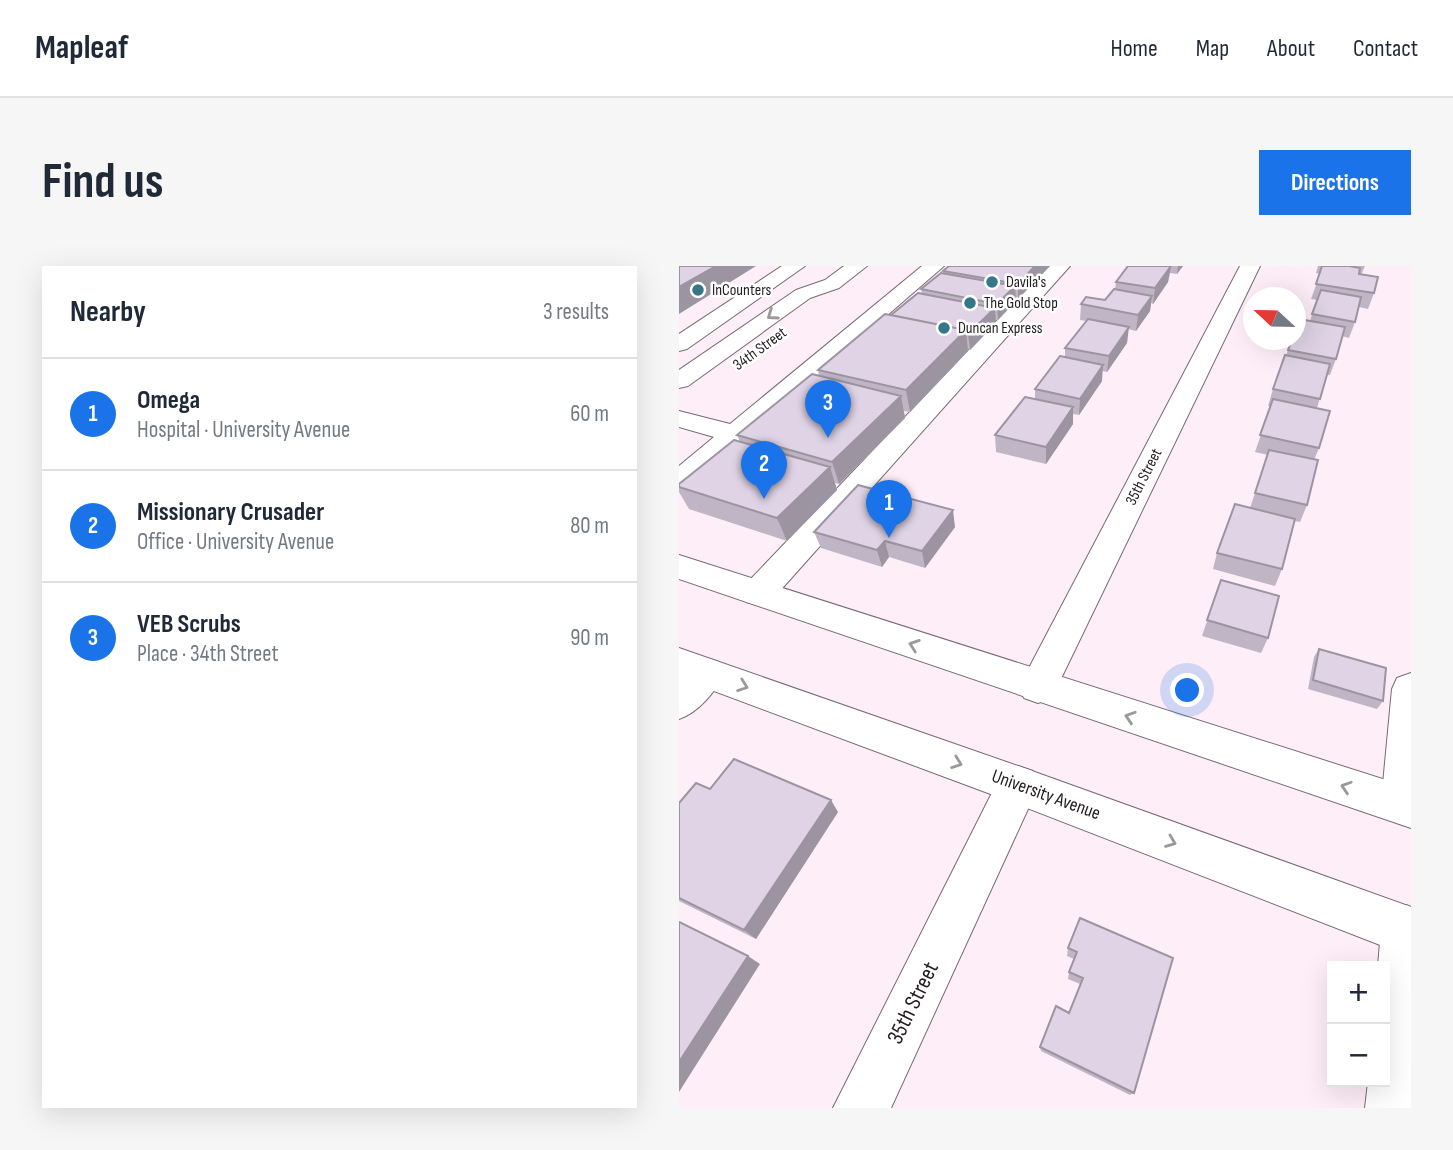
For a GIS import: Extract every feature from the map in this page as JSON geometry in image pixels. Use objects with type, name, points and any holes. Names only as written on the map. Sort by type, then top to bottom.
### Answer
[{"type":"main road","points":[[679,344],[796,266]]},
{"type":"main road","name":"34th Street","points":[[682,376],[803,294],[832,284],[857,266]]},
{"type":"main road","points":[[679,481],[934,266]]},
{"type":"main road","points":[[758,593],[1060,266]]},
{"type":"main road","name":"35th Street","points":[[1038,687],[1250,266]]},
{"type":"main road","name":"34th Street","points":[[679,409],[829,299],[832,284]]},
{"type":"main road","points":[[679,419],[735,433]]},
{"type":"main road","points":[[679,567],[1407,806],[1411,690]]},
{"type":"main road","name":"University Avenue","points":[[688,680],[1018,785],[1408,931]]},
{"type":"main road","name":"35th Street","points":[[862,1108],[1018,785]]},
{"type":"main road","points":[[1394,1108],[1408,931]]},
{"type":"building","points":[[679,266],[716,266],[679,287]]},
{"type":"building","points":[[949,266],[1035,266],[1018,284],[943,271]]},
{"type":"building","points":[[1128,266],[1171,266],[1155,288],[1116,282]]},
{"type":"building","points":[[1322,266],[1360,268],[1359,274],[1378,277],[1374,293],[1316,284]]},
{"type":"building","points":[[941,273],[1015,286],[997,304],[921,289]]},
{"type":"building","points":[[1114,289],[1152,296],[1138,315],[1081,304],[1086,297],[1105,300]]},
{"type":"building","points":[[1321,290],[1361,297],[1355,322],[1312,314]]},
{"type":"building","points":[[918,293],[995,308],[968,334],[966,330],[891,315]]},
{"type":"building","points":[[885,314],[966,330],[906,390],[818,370]]},
{"type":"building","points":[[1088,319],[1129,327],[1109,356],[1065,348]]},
{"type":"building","points":[[1306,320],[1345,327],[1336,359],[1288,350],[1306,350]]},
{"type":"building","points":[[1285,355],[1330,364],[1320,399],[1273,389]]},
{"type":"building","points":[[1060,356],[1103,365],[1080,399],[1035,389]]},
{"type":"building","points":[[812,374],[901,396],[832,462],[737,435]]},
{"type":"building","points":[[1025,397],[1073,407],[1046,447],[995,435]]},
{"type":"building","points":[[1273,399],[1330,411],[1319,448],[1260,435]]},
{"type":"building","points":[[734,440],[830,467],[777,518],[679,487],[679,484]]},
{"type":"building","points":[[1269,450],[1318,460],[1307,505],[1255,493]]},
{"type":"building","points":[[858,485],[953,510],[922,551],[885,541],[877,550],[814,532]]},
{"type":"building","points":[[1235,504],[1295,519],[1282,569],[1217,553]]},
{"type":"building","points":[[1221,580],[1279,596],[1268,638],[1207,620]]},
{"type":"building","points":[[1319,649],[1386,668],[1383,701],[1313,680]]},
{"type":"building","points":[[734,759],[831,800],[744,930],[679,898],[679,803],[696,783],[710,789]]},
{"type":"building","points":[[1080,918],[1173,958],[1134,1093],[1040,1047],[1056,1006],[1069,1013],[1083,978],[1069,972],[1077,952],[1068,948]]},
{"type":"building","points":[[679,922],[748,956],[679,1062]]},
{"type":"place","name":"Davila's","points":[[992,282]]},
{"type":"place","name":"InCounters","points":[[698,290]]},
{"type":"place","name":"The Gold Stop","points":[[970,303]]},
{"type":"place","name":"Duncan Express","points":[[944,328]]},
{"type":"place","name":"VEB Scrubs","points":[[828,438]]},
{"type":"place","name":"Missionary Crusader","points":[[764,499]]},
{"type":"place","name":"Omega","points":[[889,538]]}]
